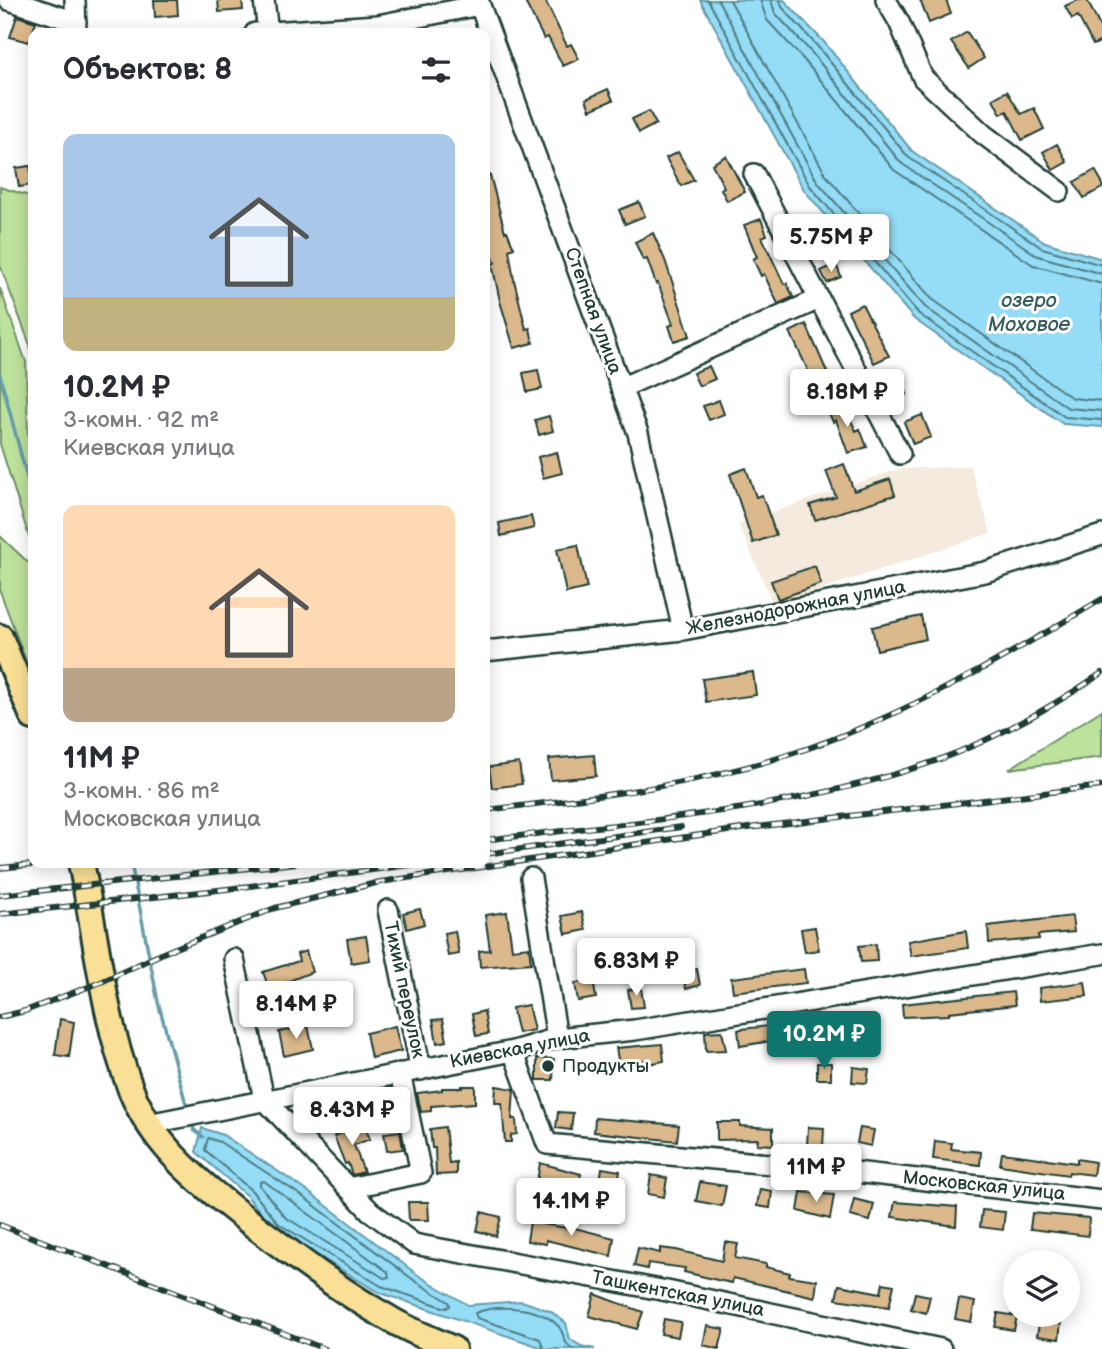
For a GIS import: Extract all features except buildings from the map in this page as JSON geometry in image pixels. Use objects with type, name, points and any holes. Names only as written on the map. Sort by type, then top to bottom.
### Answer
[{"type":"main road","points":[[0,637],[28,705]]},
{"type":"main road","points":[[83,868],[101,982],[116,1041],[132,1091],[148,1124],[164,1147],[204,1186],[312,1270],[391,1320],[453,1349]]},
{"type":"street","points":[[9,0],[76,27],[75,0]]},
{"type":"street","points":[[261,28],[264,0]]},
{"type":"street","points":[[886,0],[900,22],[923,78],[983,134],[1059,191]]},
{"type":"street","points":[[334,28],[378,25],[479,3]]},
{"type":"street","name":"Степная улица","points":[[479,3],[488,28]]},
{"type":"street","name":"Степная улица","points":[[490,33],[638,433],[683,630]]},
{"type":"street","points":[[754,174],[900,454]]},
{"type":"street","points":[[621,388],[819,299]]},
{"type":"street","name":"Железнодорожная улица","points":[[490,650],[683,630],[985,572],[1102,535]]},
{"type":"street","points":[[531,878],[557,1038]]},
{"type":"street","name":"Тихий переулок","points":[[387,910],[421,1070]]},
{"type":"street","name":"Киевская улица","points":[[148,1124],[513,1051],[557,1038],[635,1030],[1102,954]]},
{"type":"street","points":[[234,959],[264,1099],[348,1188]]},
{"type":"street","name":"Московская улица","points":[[513,1051],[547,1144],[836,1170],[1102,1200]]},
{"type":"street","name":"Тихий переулок","points":[[348,1188],[421,1174],[400,1073]]},
{"type":"street","name":"Ташкентская улица","points":[[348,1188],[370,1211],[414,1244],[667,1291],[941,1349]]},
{"type":"shaded area","points":[[970,466],[991,533],[774,605],[738,524],[898,469]]},
{"type":"green space","points":[[0,187],[28,195],[28,340],[0,265]]},
{"type":"green space","points":[[0,288],[26,362],[28,534],[0,444]]},
{"type":"green space","points":[[0,536],[28,562],[28,667],[0,591]]},
{"type":"green space","points":[[1102,710],[1102,757],[1009,769]]},
{"type":"water","name":"озеро Моховое","points":[[700,0],[784,0],[824,42],[912,151],[1045,242],[1102,259],[1102,427],[1063,424],[914,319],[804,190]]},
{"type":"water","points":[[202,1128],[223,1135],[306,1190],[418,1275],[468,1305],[522,1301],[550,1311],[566,1323],[570,1339],[581,1346],[595,1349],[546,1349],[378,1292],[274,1229],[247,1196],[196,1152]]},
{"type":"waterway","points":[[0,375],[28,481]]},
{"type":"waterway","points":[[132,868],[158,1002],[188,1111]]},
{"type":"waterway","points":[[192,1122],[194,1130],[203,1137]]},
{"type":"railway","points":[[490,809],[616,794],[702,778],[744,768],[828,741],[934,694],[1002,658],[1102,599]]},
{"type":"railway","points":[[490,839],[714,812],[827,792],[883,778],[938,760],[1002,732],[1102,673]]},
{"type":"railway","points":[[490,866],[748,828],[1102,786]]},
{"type":"railway","points":[[490,853],[681,827]]},
{"type":"railway","points":[[0,868],[28,865]]},
{"type":"railway","points":[[0,895],[250,868]]},
{"type":"railway","points":[[0,914],[387,868]]},
{"type":"railway","points":[[0,1017],[25,1011],[101,982],[163,953],[275,908],[380,882],[475,868]]},
{"type":"railway","points":[[0,1225],[325,1349]]},
{"type":"place","name":"Продукты","points":[[548,1066]]}]
